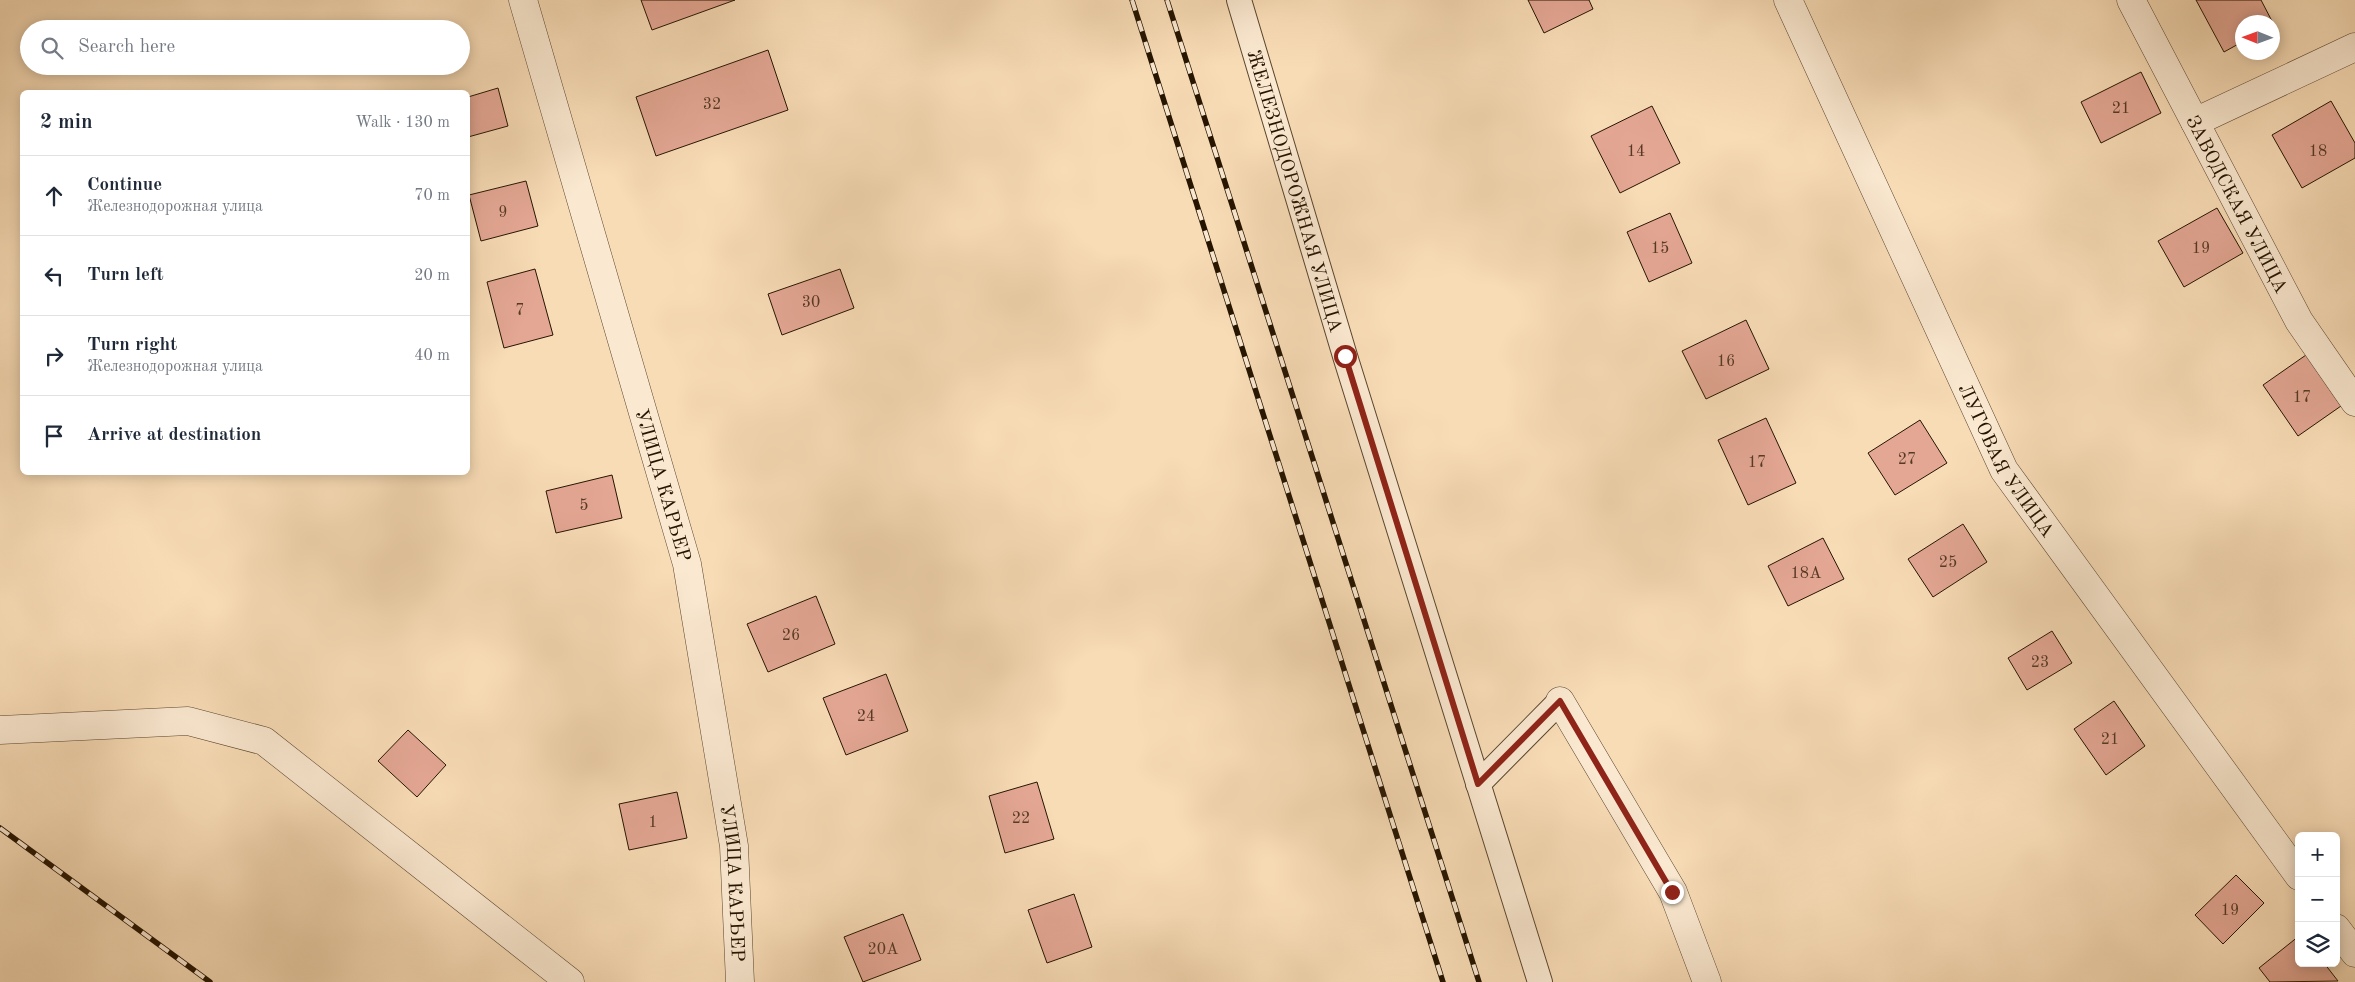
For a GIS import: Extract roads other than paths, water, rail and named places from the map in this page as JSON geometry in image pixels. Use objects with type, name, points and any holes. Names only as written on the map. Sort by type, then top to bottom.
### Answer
[{"type":"street","name":"УЛИЦА КАРЬЕР","points":[[523,0],[687,564],[734,846],[740,982]]},
{"type":"street","name":"ЛУГОВАЯ УЛИЦА","points":[[1788,0],[2004,470],[2295,870]]},
{"type":"street","name":"ЗАВОДСКАЯ УЛИЦА","points":[[2131,0],[2299,321],[2355,402]]},
{"type":"street","points":[[2195,122],[2355,47]]},
{"type":"street","points":[[1560,701],[1672,892],[1707,982]]},
{"type":"street","points":[[0,730],[188,721],[264,741],[570,982]]},
{"type":"street","points":[[2340,933],[2355,953]]},
{"type":"lane","name":"ЖЕЛЕЗНОДОРОЖНАЯ УЛИЦА","points":[[1239,0],[1342,347],[1540,982]]},
{"type":"lane","points":[[1478,784],[1560,701]]},
{"type":"railway","points":[[1132,0],[1443,982]]},
{"type":"railway","points":[[1167,0],[1479,982]]},
{"type":"railway","points":[[0,828],[210,982]]}]
